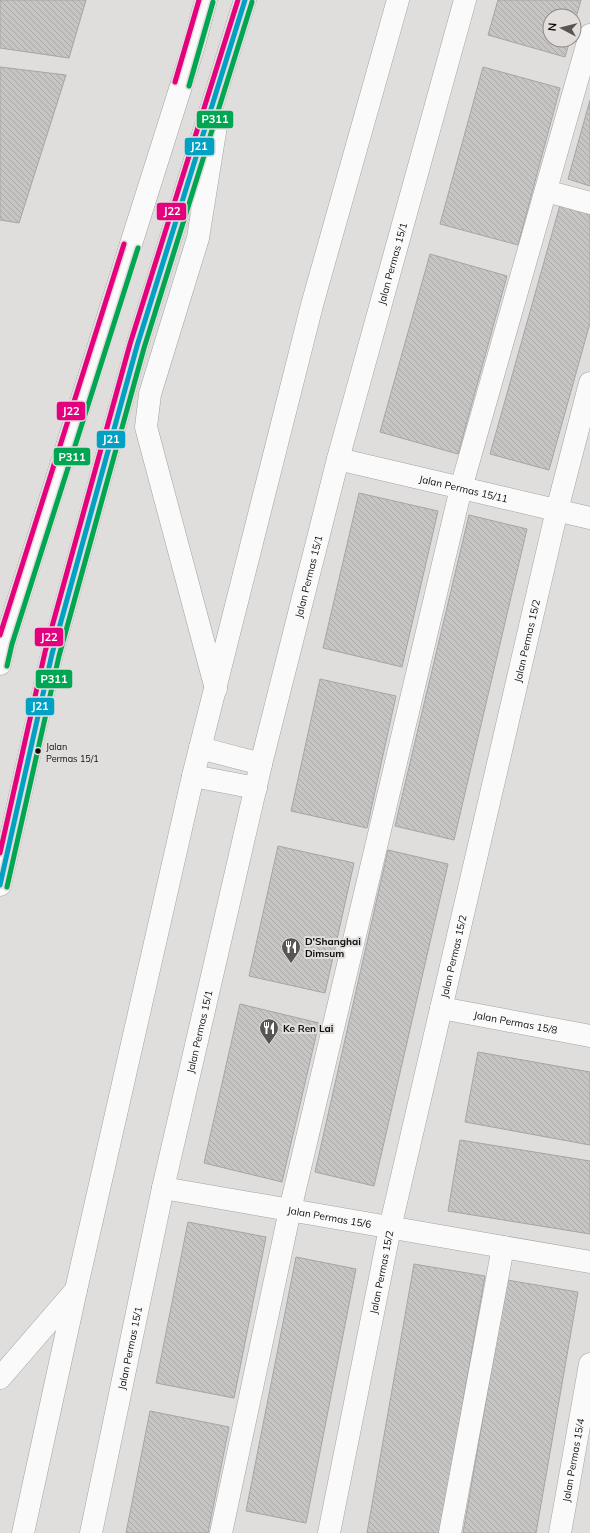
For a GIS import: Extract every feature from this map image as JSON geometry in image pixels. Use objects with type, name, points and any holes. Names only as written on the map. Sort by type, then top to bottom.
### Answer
[{"type":"main road","points":[[0,664],[2,650],[194,45],[206,0]]},
{"type":"main road","points":[[0,885],[58,631],[137,346],[245,0]]},
{"type":"main road","points":[[23,1533],[76,1290],[193,776],[312,304],[398,0]]},
{"type":"main road","name":"Jalan Permas 15/1","points":[[90,1533],[163,1188],[261,764],[338,459],[465,0]]},
{"type":"main road","points":[[221,1533],[290,1210],[461,488],[590,35]]},
{"type":"main road","points":[[216,689],[146,427],[150,394],[198,238],[227,56]]},
{"type":"main road","points":[[546,191],[590,203]]},
{"type":"main road","name":"Jalan Permas 15/2","points":[[329,1533],[390,1228],[557,510],[588,397]]},
{"type":"main road","name":"Jalan Permas 15/11","points":[[338,459],[590,518]]},
{"type":"main road","points":[[200,748],[261,764]]},
{"type":"main road","points":[[193,776],[256,788]]},
{"type":"main road","name":"Jalan Permas 15/8","points":[[441,1008],[590,1036]]},
{"type":"main road","name":"Jalan Permas 15/6","points":[[163,1188],[590,1262]]},
{"type":"main road","points":[[450,1533],[503,1247]]},
{"type":"main road","points":[[0,1378],[76,1290]]},
{"type":"main road","name":"Jalan Permas 15/4","points":[[560,1533],[590,1364]]},
{"type":"building","points":[[0,0],[86,0],[69,58],[0,48]]},
{"type":"building","points":[[498,0],[581,0],[579,8],[542,8],[542,48],[568,48],[565,57],[488,35]]},
{"type":"building","points":[[0,67],[66,75],[19,223],[0,220]]},
{"type":"building","points":[[483,67],[560,88],[518,245],[440,224]]},
{"type":"building","points":[[590,100],[590,186],[568,179]]},
{"type":"building","points":[[560,205],[590,213],[590,323],[549,470],[490,454]]},
{"type":"building","points":[[430,254],[507,276],[458,454],[380,432]]},
{"type":"building","points":[[359,493],[438,511],[402,667],[323,648]]},
{"type":"building","points":[[469,515],[527,529],[454,840],[395,826]]},
{"type":"building","points":[[320,679],[396,696],[367,828],[291,811]]},
{"type":"building","points":[[278,846],[354,863],[325,993],[249,976]]},
{"type":"building","points":[[388,850],[448,864],[374,1186],[315,1172]]},
{"type":"building","points":[[240,1004],[319,1023],[282,1182],[204,1163]]},
{"type":"building","points":[[478,1052],[590,1072],[590,1145],[465,1122]]},
{"type":"building","points":[[460,1140],[590,1161],[590,1234],[448,1211]]},
{"type":"building","points":[[188,1222],[266,1237],[234,1398],[156,1383]]},
{"type":"building","points":[[296,1257],[356,1269],[306,1523],[246,1511]]},
{"type":"building","points":[[414,1264],[485,1276],[440,1533],[367,1533]]},
{"type":"building","points":[[507,1280],[578,1292],[536,1533],[463,1533]]},
{"type":"building","points":[[150,1411],[229,1427],[208,1533],[126,1533]]},
{"type":"transit line","name":"J22","points":[[175,82],[199,0]]},
{"type":"transit line","name":"J22","points":[[0,853],[45,652],[130,344],[238,0]]},
{"type":"transit line","name":"J21","points":[[0,885],[52,654],[137,346],[245,0]]},
{"type":"transit line","name":"P311","points":[[189,86],[213,2]]},
{"type":"transit line","name":"P311","points":[[7,887],[59,656],[144,348],[252,2]]},
{"type":"transit line","name":"J22","points":[[0,635],[124,244]]},
{"type":"transit line","name":"P311","points":[[7,666],[12,644],[138,248]]},
{"type":"place","name":"Jalan Permas 15/1","points":[[38,751]]},
{"type":"place","name":"D'Shanghai Dimsum","points":[[291,964]]},
{"type":"place","name":"Ke Ren Lai","points":[[269,1045]]}]
